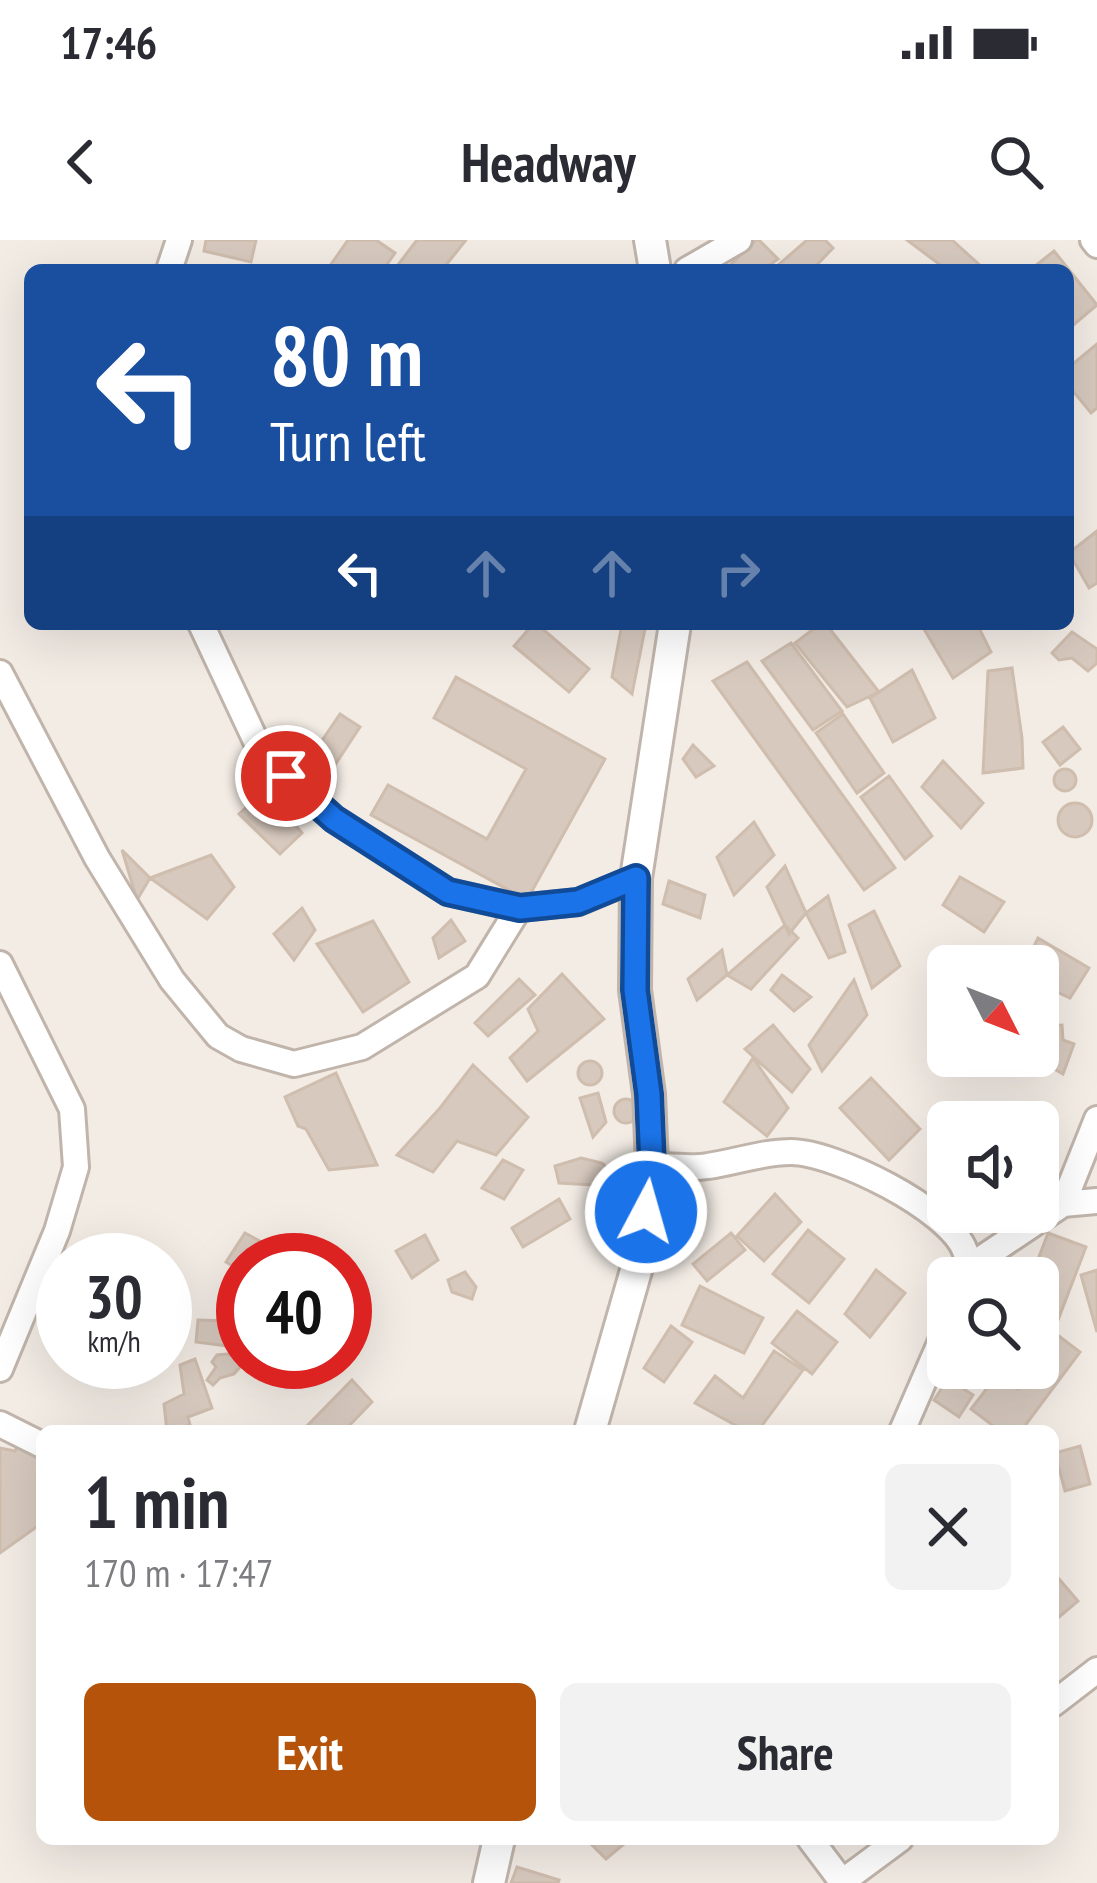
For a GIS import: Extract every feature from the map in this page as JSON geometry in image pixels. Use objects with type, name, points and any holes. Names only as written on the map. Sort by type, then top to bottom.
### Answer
[{"type":"street","points":[[697,264],[739,240]]},
{"type":"street","points":[[204,630],[262,754],[334,819],[448,892],[520,908],[578,902],[636,878]]},
{"type":"street","points":[[592,1425],[639,1259],[652,1165],[649,1094],[635,990],[636,878],[674,630]]},
{"type":"street","points":[[0,674],[98,858],[172,980],[218,1036],[241,1049],[294,1064],[362,1047],[477,976],[520,908]]},
{"type":"street","points":[[0,964],[72,1109],[76,1167],[57,1231],[0,1369]]},
{"type":"street","points":[[1063,1204],[1097,1119]]},
{"type":"street","points":[[652,1165],[705,1167],[797,1151],[868,1173],[918,1204],[953,1232],[965,1247],[966,1257]]},
{"type":"street","points":[[990,1257],[1063,1204],[1097,1201]]},
{"type":"street","points":[[905,1425],[927,1373]]},
{"type":"street","points":[[0,1424],[36,1442]]},
{"type":"street","points":[[1059,1699],[1097,1670]]},
{"type":"street","points":[[489,1883],[498,1845]]},
{"type":"street","points":[[815,1845],[843,1882],[892,1845]]},
{"type":"building","points":[[206,240],[256,240],[251,262],[204,251]]},
{"type":"building","points":[[348,240],[376,240],[395,253],[387,264],[331,264]]},
{"type":"building","points":[[417,240],[466,240],[447,264],[399,264]]},
{"type":"building","points":[[756,240],[778,259],[771,264],[731,264]]},
{"type":"building","points":[[807,240],[825,240],[833,248],[818,264],[779,264]]},
{"type":"building","points":[[907,240],[952,240],[979,264],[939,264]]},
{"type":"building","points":[[1054,251],[1064,264],[1038,264]]},
{"type":"building","points":[[1074,276],[1097,305],[1074,324]]},
{"type":"building","points":[[1097,344],[1097,408],[1091,413],[1074,392],[1074,363]]},
{"type":"building","points":[[1097,531],[1097,583],[1089,588],[1074,562],[1074,549]]},
{"type":"building","points":[[528,630],[544,630],[589,669],[569,692],[514,646]]},
{"type":"building","points":[[621,630],[645,630],[632,694],[612,677]]},
{"type":"building","points":[[812,630],[831,630],[879,692],[847,707],[795,643]]},
{"type":"building","points":[[925,630],[980,630],[991,652],[953,678]]},
{"type":"building","points":[[1072,632],[1097,649],[1097,663],[1088,671],[1072,658],[1059,660],[1052,653]]},
{"type":"building","points":[[791,643],[842,711],[813,730],[762,661]]},
{"type":"building","points":[[747,662],[895,868],[864,890],[713,681]]},
{"type":"building","points":[[1012,668],[1023,768],[983,773],[988,671]]},
{"type":"building","points":[[912,670],[935,718],[893,742],[870,698]]},
{"type":"building","points":[[456,677],[605,759],[527,900],[371,815],[388,785],[487,839],[526,769],[434,718]]},
{"type":"building","points":[[340,714],[360,727],[329,774],[308,761]]},
{"type":"building","points":[[843,714],[884,773],[857,793],[816,733]]},
{"type":"building","points":[[1063,727],[1080,749],[1060,765],[1043,742]]},
{"type":"building","points":[[693,745],[714,766],[696,777],[683,759]]},
{"type":"building","points":[[943,761],[983,803],[961,828],[922,787]]},
{"type":"building","points":[[1065,769],[1076,780],[1065,791],[1054,780]]},
{"type":"building","points":[[251,774],[302,833],[280,854],[239,814],[253,801],[240,788]]},
{"type":"building","points":[[889,776],[932,836],[905,859],[861,797]]},
{"type":"building","points":[[1075,803],[1087,808],[1092,820],[1087,832],[1075,837],[1063,832],[1058,820],[1063,808]]},
{"type":"building","points":[[754,822],[774,855],[734,895],[717,857]]},
{"type":"building","points":[[122,850],[150,878],[137,900]]},
{"type":"building","points":[[211,855],[234,887],[207,919],[150,878]]},
{"type":"building","points":[[785,866],[806,913],[789,934],[767,887]]},
{"type":"building","points":[[960,877],[1004,902],[984,932],[943,905]]},
{"type":"building","points":[[669,881],[705,895],[700,918],[663,904]]},
{"type":"building","points":[[828,896],[845,952],[829,958],[806,913]]},
{"type":"building","points":[[302,908],[315,930],[294,960],[274,934]]},
{"type":"building","points":[[874,911],[900,966],[872,988],[849,925]]},
{"type":"building","points":[[451,920],[465,941],[439,958],[433,938]]},
{"type":"building","points":[[373,921],[409,982],[363,1012],[317,944]]},
{"type":"building","points":[[785,925],[798,938],[751,989],[727,975]]},
{"type":"building","points":[[722,950],[727,975],[697,1000],[688,979]]},
{"type":"building","points":[[1059,950],[1089,968],[1070,998],[1059,993]]},
{"type":"building","points":[[562,974],[604,1019],[527,1081],[510,1058],[538,1031],[528,1009]]},
{"type":"building","points":[[782,975],[811,997],[794,1011],[771,990]]},
{"type":"building","points":[[519,979],[535,995],[488,1036],[475,1023]]},
{"type":"building","points":[[854,980],[867,1015],[822,1071],[809,1045]]},
{"type":"building","points":[[773,1025],[810,1069],[792,1092],[745,1049]]},
{"type":"building","points":[[1059,1025],[1063,1040],[1074,1044],[1063,1074],[1059,1072]]},
{"type":"building","points":[[753,1058],[788,1108],[767,1136],[724,1102]]},
{"type":"building","points":[[590,1061],[599,1064],[599,1082],[590,1085],[581,1082],[578,1073],[581,1064]]},
{"type":"building","points":[[473,1065],[528,1117],[496,1155],[457,1141],[433,1172],[397,1155],[440,1108]]},
{"type":"building","points":[[336,1073],[377,1165],[329,1170],[306,1129],[298,1126],[285,1097]]},
{"type":"building","points":[[871,1078],[920,1129],[889,1160],[840,1108]]},
{"type":"building","points":[[598,1093],[606,1122],[593,1137],[580,1098]]},
{"type":"building","points":[[626,1099],[635,1102],[635,1120],[626,1123],[617,1120],[614,1111],[617,1102]]},
{"type":"building","points":[[581,1158],[602,1163],[613,1173],[605,1182],[593,1185],[559,1183],[555,1166]]},
{"type":"building","points":[[503,1160],[523,1170],[504,1199],[482,1188]]},
{"type":"building","points":[[775,1194],[801,1222],[764,1261],[737,1236]]},
{"type":"building","points":[[559,1199],[570,1219],[523,1247],[512,1228]]},
{"type":"building","points":[[808,1230],[844,1259],[809,1303],[773,1274]]},
{"type":"building","points":[[731,1233],[745,1250],[707,1281],[693,1264]]},
{"type":"building","points":[[1048,1233],[1086,1247],[1059,1317],[1059,1257],[1039,1257]]},
{"type":"building","points":[[425,1235],[438,1260],[412,1278],[396,1251]]},
{"type":"building","points":[[876,1270],[905,1293],[870,1337],[845,1314]]},
{"type":"building","points":[[1097,1270],[1097,1332],[1081,1275]]},
{"type":"building","points":[[465,1272],[476,1287],[472,1299],[452,1292],[448,1280]]},
{"type":"building","points":[[700,1286],[763,1318],[744,1353],[682,1325]]},
{"type":"building","points":[[797,1311],[837,1342],[812,1374],[772,1343]]},
{"type":"building","points":[[198,1320],[216,1321],[216,1345],[196,1342]]},
{"type":"building","points":[[671,1326],[692,1342],[664,1382],[644,1368]]},
{"type":"building","points":[[1059,1336],[1080,1352],[1059,1380]]},
{"type":"building","points":[[774,1351],[803,1370],[762,1425],[735,1425],[695,1403],[715,1376],[743,1398]]},
{"type":"building","points":[[195,1359],[212,1408],[188,1417],[190,1425],[166,1425],[164,1404],[184,1394],[183,1389],[192,1389]]},
{"type":"building","points":[[343,1389],[360,1389],[372,1402],[350,1425],[308,1425]]},
{"type":"building","points":[[941,1389],[964,1389],[973,1395],[959,1417],[934,1400]]},
{"type":"building","points":[[986,1389],[1052,1389],[1025,1425],[992,1425],[971,1409]]},
{"type":"building","points":[[18,1445],[36,1456],[36,1527],[0,1553],[0,1448],[15,1451]]},
{"type":"building","points":[[1080,1446],[1090,1484],[1065,1491],[1059,1452]]},
{"type":"building","points":[[1059,1579],[1078,1601],[1059,1617]]},
{"type":"building","points":[[592,1845],[623,1845],[606,1859]]},
{"type":"building","points":[[517,1867],[559,1880],[558,1883],[511,1883]]},
{"type":"route","points":[[286,776],[334,819],[448,892],[520,908],[578,902],[636,878],[635,990],[649,1094],[652,1165],[646,1212]]}]
